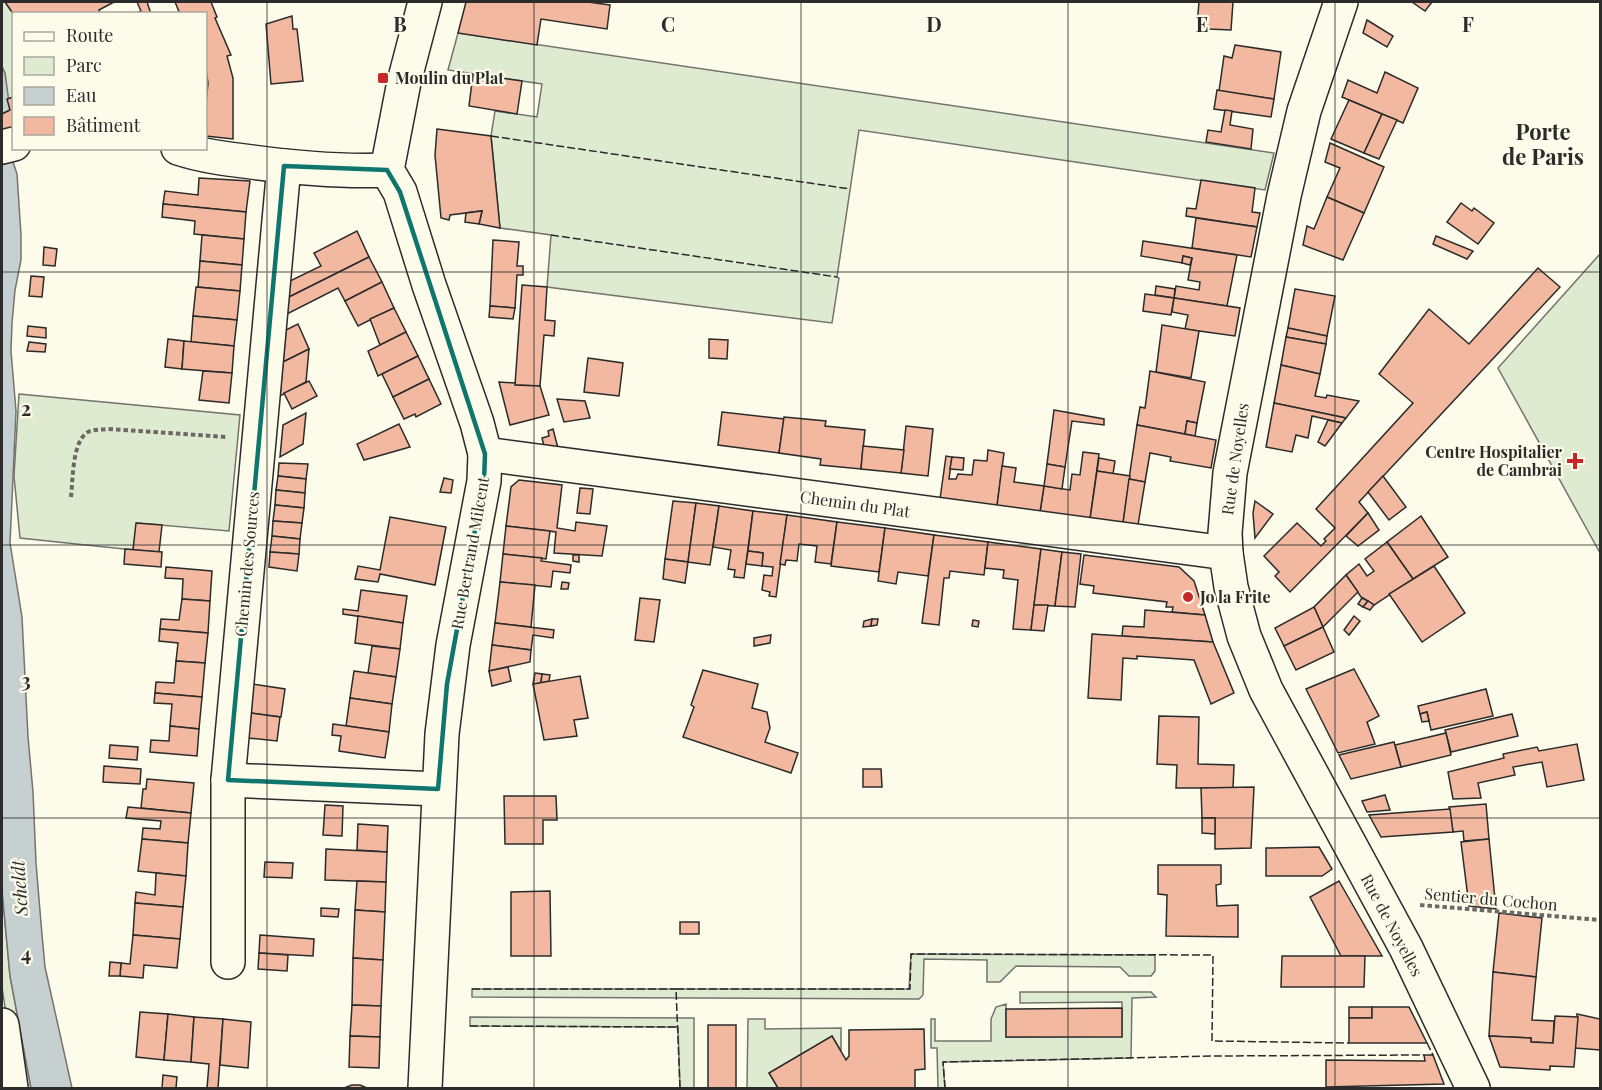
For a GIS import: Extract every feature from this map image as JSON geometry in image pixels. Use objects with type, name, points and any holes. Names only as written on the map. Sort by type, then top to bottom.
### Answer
[{"type":"street","points":[[186,150],[210,156],[284,166],[354,171],[387,170],[404,82],[425,2]]},
{"type":"street","name":"Rue de Noyelles","points":[[1341,2],[1309,91],[1286,185],[1231,464],[1225,533],[1226,553],[1241,627],[1266,690],[1422,980],[1473,1089]]},
{"type":"street","name":"Chemin des Sources","points":[[228,962],[228,780],[284,166]]},
{"type":"street","name":"Rue Bertrand Milcent","points":[[387,170],[400,192],[429,285],[471,403],[485,454],[484,481],[447,684],[438,789],[424,1089]]},
{"type":"street","name":"Chemin du Plat","points":[[485,454],[1226,553]]},
{"type":"street","points":[[228,780],[438,789]]},
{"type":"street","points":[[2,1025],[11,1089]]},
{"type":"path","points":[[71,497],[76,448],[88,432],[108,429],[258,439]]},
{"type":"path","name":"Sentier du Cochon","points":[[1380,902],[1600,920]]},
{"type":"highlighted area","points":[[284,166],[387,170],[400,192],[485,454],[484,481],[447,684],[438,789],[228,780]]},
{"type":"green space","points":[[2,2],[5,2],[12,12],[12,97],[7,99],[5,73],[2,67]]},
{"type":"green space","points":[[458,33],[1274,153],[1265,190],[859,130],[832,323],[547,287],[551,235],[500,228],[491,136],[495,111],[537,117],[542,84],[448,70]]},
{"type":"green space","name":"Centre Hospitalier de Cambrai","points":[[1600,254],[1600,553],[1498,368]]},
{"type":"green space","points":[[19,394],[240,415],[229,531],[137,523],[133,550],[20,538],[14,476]]},
{"type":"green space","points":[[2,890],[10,976],[31,1088],[17,1088],[2,987]]},
{"type":"green space","points":[[911,954],[1155,955],[1155,971],[1151,976],[1129,976],[1120,967],[1016,966],[1000,982],[987,982],[987,960],[924,959],[923,995],[919,999],[472,997],[472,989],[909,989]]},
{"type":"green space","points":[[1020,992],[1151,992],[1156,997],[1132,998],[1131,1058],[943,1062],[945,1088],[938,1088],[937,1048],[931,1048],[931,1019],[935,1019],[935,1041],[991,1041],[991,1019],[996,1007],[1006,1004],[1006,1037],[1122,1036],[1122,1002],[1020,1003]]},
{"type":"green space","points":[[470,1017],[694,1018],[694,1088],[680,1088],[678,1027],[470,1026]]},
{"type":"green space","points":[[748,1019],[765,1019],[765,1029],[841,1028],[841,1051],[832,1036],[769,1073],[778,1088],[747,1088]]},
{"type":"water","points":[[2,67],[5,73],[10,110],[2,114]]},
{"type":"water","name":"Scheldt","points":[[2,129],[17,174],[21,235],[21,260],[15,290],[11,351],[16,411],[10,543],[22,617],[36,863],[45,967],[72,1088],[31,1088],[10,976],[2,890]]},
{"type":"building","points":[[5,2],[114,2],[99,10],[100,12],[12,12]]},
{"type":"building","points":[[137,2],[147,2],[150,12],[139,12],[141,11]]},
{"type":"building","points":[[175,2],[211,2],[217,17],[215,18],[231,55],[227,56],[233,78],[233,139],[207,136],[207,12],[179,12]]},
{"type":"building","points":[[466,2],[588,2],[610,5],[607,29],[541,19],[537,45],[458,33]]},
{"type":"building","points":[[1199,2],[1233,2],[1231,30],[1208,29],[1208,26],[1197,25]]},
{"type":"building","points":[[1412,2],[1432,2],[1425,11]]},
{"type":"building","points":[[292,16],[293,29],[297,29],[303,81],[271,84],[266,24]]},
{"type":"building","points":[[1367,20],[1393,36],[1387,47],[1363,33]]},
{"type":"building","points":[[1235,45],[1281,52],[1274,99],[1219,91],[1224,56],[1232,58]]},
{"type":"building","points":[[1385,72],[1418,88],[1403,123],[1342,97],[1348,80],[1377,93]]},
{"type":"building","points":[[473,74],[522,81],[517,114],[469,106]]},
{"type":"building","points":[[1217,90],[1274,99],[1271,117],[1214,109]]},
{"type":"building","points":[[12,98],[12,136],[5,138],[2,129],[2,114],[10,110],[7,99]]},
{"type":"building","points":[[1349,100],[1382,114],[1364,153],[1331,139]]},
{"type":"building","points":[[1225,110],[1232,111],[1230,125],[1253,129],[1251,149],[1206,142],[1208,130],[1221,132]]},
{"type":"building","points":[[1382,114],[1397,120],[1379,159],[1364,153]]},
{"type":"building","points":[[437,129],[491,136],[500,228],[479,224],[482,211],[450,215],[449,220],[441,218],[435,155]]},
{"type":"building","points":[[1330,143],[1384,167],[1364,213],[1327,197],[1340,168],[1325,162]]},
{"type":"building","points":[[199,178],[250,181],[246,212],[163,204],[165,191],[198,195]]},
{"type":"building","points":[[1201,180],[1255,188],[1252,212],[1260,213],[1257,227],[1186,216],[1187,208],[1196,209]]},
{"type":"building","points":[[1327,197],[1364,213],[1343,260],[1303,245],[1307,226],[1314,229]]},
{"type":"building","points":[[1461,203],[1472,211],[1474,208],[1494,223],[1478,244],[1447,222]]},
{"type":"building","points":[[163,204],[246,212],[244,239],[194,234],[195,221],[162,217]]},
{"type":"building","points":[[482,211],[479,224],[465,222],[466,213]]},
{"type":"building","points":[[1196,218],[1257,227],[1251,257],[1192,248]]},
{"type":"building","points":[[357,231],[369,257],[289,297],[290,281],[321,266],[314,253]]},
{"type":"building","points":[[202,235],[244,239],[242,265],[200,261]]},
{"type":"building","points":[[1436,236],[1473,251],[1467,259],[1433,244]]},
{"type":"building","points":[[493,240],[519,242],[517,266],[523,266],[523,275],[517,275],[515,308],[490,306]]},
{"type":"building","points":[[1143,241],[1237,255],[1227,306],[1174,298],[1176,286],[1199,290],[1200,282],[1188,280],[1192,258],[1183,256],[1182,263],[1141,256]]},
{"type":"building","points":[[44,247],[57,249],[55,266],[43,265]]},
{"type":"building","points":[[1183,256],[1192,258],[1190,265],[1182,263]]},
{"type":"building","points":[[369,257],[382,282],[345,301],[338,288],[287,314],[289,297]]},
{"type":"building","points":[[200,261],[242,265],[240,291],[198,287]]},
{"type":"building","points":[[1538,268],[1560,287],[1359,502],[1368,513],[1290,592],[1275,576],[1279,572],[1264,556],[1297,523],[1321,546],[1326,541],[1324,539],[1335,528],[1316,509],[1413,403],[1379,374],[1429,309],[1469,344]]},
{"type":"building","points":[[31,276],[44,277],[42,297],[29,296]]},
{"type":"building","points":[[382,282],[394,308],[358,326],[345,301]]},
{"type":"building","points":[[522,285],[547,287],[545,320],[555,321],[554,336],[544,335],[540,386],[515,385]]},
{"type":"building","points":[[1156,286],[1175,289],[1174,298],[1155,295]]},
{"type":"building","points":[[196,287],[240,291],[237,320],[193,316]]},
{"type":"building","points":[[1295,289],[1335,296],[1327,336],[1288,328]]},
{"type":"building","points":[[1145,294],[1174,298],[1171,315],[1143,311]]},
{"type":"building","points":[[1174,298],[1240,308],[1235,336],[1185,329],[1188,315],[1172,312]]},
{"type":"building","points":[[490,306],[515,308],[513,319],[489,317]]},
{"type":"building","points":[[394,308],[406,332],[380,345],[370,319]]},
{"type":"building","points":[[193,316],[237,320],[234,346],[191,342]]},
{"type":"building","points":[[298,324],[309,349],[283,362],[286,330]]},
{"type":"building","points":[[1162,325],[1199,331],[1191,378],[1156,372]]},
{"type":"building","points":[[28,326],[46,328],[46,338],[27,336]]},
{"type":"building","points":[[1288,328],[1327,336],[1326,344],[1286,337]]},
{"type":"building","points":[[406,332],[418,356],[378,376],[368,351]]},
{"type":"building","points":[[1286,337],[1326,344],[1320,374],[1281,365]]},
{"type":"building","points":[[168,339],[184,341],[182,369],[165,367]]},
{"type":"building","points":[[709,339],[728,340],[727,359],[709,358]]},
{"type":"building","points":[[184,341],[234,346],[232,373],[182,369]]},
{"type":"building","points":[[29,342],[46,344],[45,352],[27,351]]},
{"type":"building","points":[[309,349],[306,382],[280,396],[283,362]]},
{"type":"building","points":[[418,356],[429,379],[393,397],[382,374]]},
{"type":"building","points":[[588,358],[623,363],[619,396],[584,392]]},
{"type":"building","points":[[1281,365],[1320,374],[1315,396],[1326,398],[1327,395],[1359,401],[1346,418],[1274,403]]},
{"type":"building","points":[[203,371],[232,373],[229,403],[199,400]]},
{"type":"building","points":[[1150,371],[1205,382],[1197,423],[1187,421],[1185,434],[1137,425],[1140,407],[1145,408]]},
{"type":"building","points":[[429,379],[441,404],[416,417],[415,414],[404,419],[393,397]]},
{"type":"building","points":[[309,381],[317,396],[292,409],[284,393]]},
{"type":"building","points":[[499,382],[540,386],[549,415],[510,425]]},
{"type":"building","points":[[557,399],[585,401],[590,418],[564,422]]},
{"type":"building","points":[[1274,403],[1346,418],[1342,423],[1312,416],[1308,438],[1296,435],[1292,452],[1266,447]]},
{"type":"building","points":[[1054,410],[1104,419],[1104,425],[1072,421],[1065,467],[1047,464]]},
{"type":"building","points":[[722,412],[784,419],[779,453],[718,445]]},
{"type":"building","points":[[306,413],[303,444],[280,457],[283,425]]},
{"type":"building","points":[[784,417],[826,421],[825,426],[865,430],[861,469],[820,465],[821,459],[779,453]]},
{"type":"building","points":[[1328,420],[1342,423],[1325,446],[1318,442]]},
{"type":"building","points":[[1187,421],[1197,423],[1195,436],[1185,434]]},
{"type":"building","points":[[399,424],[410,447],[364,460],[357,444]]},
{"type":"building","points":[[1137,425],[1216,440],[1211,468],[1170,461],[1171,457],[1150,453],[1145,482],[1129,479]]},
{"type":"building","points":[[906,426],[933,429],[928,476],[901,473]]},
{"type":"building","points":[[553,429],[558,448],[544,446],[542,438],[549,436],[548,431]]},
{"type":"building","points":[[863,446],[904,450],[901,473],[861,469]]},
{"type":"building","points":[[988,450],[1004,453],[997,506],[940,499],[946,456],[952,457],[949,479],[956,479],[958,474],[972,475],[974,460],[987,461]]},
{"type":"building","points":[[1083,452],[1099,454],[1090,519],[1040,512],[1044,486],[1070,490],[1072,474],[1080,475]]},
{"type":"building","points":[[952,457],[964,458],[963,470],[950,469]]},
{"type":"building","points":[[1099,458],[1115,461],[1113,474],[1097,471]]},
{"type":"building","points":[[279,463],[308,464],[306,479],[278,476]]},
{"type":"building","points":[[1047,464],[1065,467],[1062,489],[1044,486]]},
{"type":"building","points":[[1002,466],[1016,468],[1014,482],[1044,486],[1040,512],[997,506]]},
{"type":"building","points":[[1097,471],[1130,476],[1123,523],[1090,519]]},
{"type":"building","points":[[278,476],[306,479],[305,493],[276,490]]},
{"type":"building","points":[[1383,476],[1406,507],[1389,520],[1368,492]]},
{"type":"building","points":[[444,478],[453,480],[451,493],[440,492]]},
{"type":"building","points":[[1129,479],[1145,482],[1138,525],[1123,523]]},
{"type":"building","points":[[519,480],[562,485],[557,528],[575,531],[576,522],[607,526],[602,556],[554,553],[556,532],[506,526],[511,487]]},
{"type":"building","points":[[580,488],[593,489],[590,514],[577,513]]},
{"type":"building","points":[[276,490],[305,493],[304,508],[275,505]]},
{"type":"building","points":[[673,501],[696,503],[688,562],[665,559]]},
{"type":"building","points":[[1255,501],[1273,514],[1255,538],[1253,513]]},
{"type":"building","points":[[696,503],[719,506],[710,565],[688,562]]},
{"type":"building","points":[[275,505],[304,508],[302,523],[273,521]]},
{"type":"building","points":[[719,506],[753,511],[744,578],[734,577],[735,570],[728,569],[731,550],[713,547]]},
{"type":"building","points":[[753,511],[787,515],[776,597],[769,596],[770,592],[762,590],[764,575],[772,576],[773,567],[762,566],[763,553],[748,551]]},
{"type":"building","points":[[1368,513],[1379,530],[1358,546],[1346,536]]},
{"type":"building","points":[[787,515],[837,522],[831,564],[815,562],[817,546],[799,544],[797,561],[786,560],[785,565],[780,564]]},
{"type":"building","points":[[1421,516],[1448,557],[1413,579],[1387,542]]},
{"type":"building","points":[[390,517],[446,527],[435,585],[380,574],[378,582],[355,579],[358,566],[380,570]]},
{"type":"building","points":[[273,521],[302,523],[300,539],[272,536]]},
{"type":"building","points":[[837,522],[885,528],[879,572],[831,566]]},
{"type":"building","points":[[136,523],[162,525],[159,552],[133,550]]},
{"type":"building","points":[[506,526],[550,531],[546,559],[503,554]]},
{"type":"building","points":[[885,528],[934,535],[928,576],[898,572],[896,584],[878,581]]},
{"type":"building","points":[[934,535],[988,542],[984,575],[950,571],[949,578],[944,578],[939,625],[922,623]]},
{"type":"building","points":[[272,536],[300,539],[299,554],[270,552]]},
{"type":"building","points":[[988,542],[1041,549],[1031,630],[1013,629],[1018,580],[1003,578],[1004,570],[985,568]]},
{"type":"building","points":[[1387,542],[1413,579],[1374,605],[1361,597],[1346,575],[1359,564],[1367,576],[1374,571],[1365,559]]},
{"type":"building","points":[[125,549],[162,552],[161,567],[124,564]]},
{"type":"building","points":[[1041,549],[1062,552],[1055,606],[1034,605]]},
{"type":"building","points":[[748,551],[763,553],[762,566],[746,564]]},
{"type":"building","points":[[270,552],[299,554],[297,571],[269,567]]},
{"type":"building","points":[[1062,552],[1081,554],[1075,607],[1055,606]]},
{"type":"building","points":[[503,554],[542,558],[541,561],[571,565],[570,573],[553,571],[551,587],[500,582]]},
{"type":"building","points":[[573,555],[579,555],[579,562],[573,561]]},
{"type":"building","points":[[1084,555],[1179,567],[1194,581],[1205,615],[1172,612],[1173,607],[1166,607],[1167,602],[1093,593],[1094,586],[1080,584]]},
{"type":"building","points":[[665,559],[688,562],[685,583],[663,579]]},
{"type":"building","points":[[1434,566],[1465,613],[1422,642],[1389,594]]},
{"type":"building","points":[[166,567],[212,571],[210,601],[182,599],[183,579],[165,578]]},
{"type":"building","points":[[1346,575],[1358,592],[1323,627],[1314,607]]},
{"type":"building","points":[[500,582],[535,585],[531,627],[495,623]]},
{"type":"building","points":[[562,582],[569,583],[568,589],[561,589]]},
{"type":"building","points":[[361,590],[407,596],[403,623],[343,614],[343,609],[358,611]]},
{"type":"building","points":[[640,598],[660,600],[654,642],[635,640]]},
{"type":"building","points":[[1362,598],[1368,601],[1363,607],[1358,604]]},
{"type":"building","points":[[182,599],[210,601],[208,633],[160,629],[161,619],[179,620]]},
{"type":"building","points":[[1368,601],[1374,605],[1370,610],[1363,607]]},
{"type":"building","points":[[1034,605],[1048,605],[1044,631],[1031,630]]},
{"type":"building","points":[[1314,607],[1323,627],[1284,646],[1275,628]]},
{"type":"building","points":[[1145,610],[1205,615],[1213,642],[1122,636],[1123,626],[1144,627]]},
{"type":"building","points":[[358,616],[403,623],[400,649],[355,643]]},
{"type":"building","points":[[1354,616],[1360,621],[1349,635],[1344,630]]},
{"type":"building","points":[[872,619],[871,626],[863,627],[864,621]]},
{"type":"building","points":[[872,619],[878,619],[877,625],[871,626]]},
{"type":"building","points":[[973,620],[979,621],[978,627],[972,626]]},
{"type":"building","points":[[495,623],[554,630],[553,638],[533,635],[531,650],[492,645]]},
{"type":"building","points":[[1323,627],[1334,652],[1296,670],[1284,646]]},
{"type":"building","points":[[160,629],[208,633],[205,663],[176,661],[178,643],[159,641]]},
{"type":"building","points":[[1092,634],[1213,642],[1234,693],[1211,704],[1194,660],[1137,656],[1137,659],[1123,658],[1121,700],[1088,698]]},
{"type":"building","points":[[771,635],[770,643],[754,646],[754,638]]},
{"type":"building","points":[[492,645],[531,650],[530,662],[489,671]]},
{"type":"building","points":[[372,646],[400,649],[396,677],[368,673]]},
{"type":"building","points":[[176,661],[205,663],[202,697],[155,693],[156,682],[174,683]]},
{"type":"building","points":[[508,667],[511,681],[492,686],[489,671]]},
{"type":"building","points":[[1354,669],[1379,716],[1367,722],[1375,744],[1338,753],[1306,689]]},
{"type":"building","points":[[703,670],[758,684],[752,708],[767,712],[770,728],[765,742],[798,753],[791,773],[683,737],[694,707],[691,705]]},
{"type":"building","points":[[354,671],[396,677],[392,704],[350,698]]},
{"type":"building","points":[[535,673],[542,674],[541,683],[533,684]]},
{"type":"building","points":[[542,674],[550,675],[549,681],[541,683]]},
{"type":"building","points":[[580,676],[588,718],[574,720],[577,736],[544,740],[533,684]]},
{"type":"building","points":[[253,684],[285,689],[281,717],[251,713]]},
{"type":"building","points":[[1486,689],[1493,716],[1431,730],[1427,712],[1420,714],[1418,706]]},
{"type":"building","points":[[155,693],[202,697],[199,729],[170,726],[172,704],[154,703]]},
{"type":"building","points":[[350,698],[392,704],[389,732],[346,726]]},
{"type":"building","points":[[1427,712],[1429,721],[1422,722],[1420,714]]},
{"type":"building","points":[[251,713],[280,717],[277,741],[248,738]]},
{"type":"building","points":[[1512,714],[1518,736],[1451,752],[1445,730]]},
{"type":"building","points":[[1159,716],[1199,717],[1198,764],[1234,765],[1233,788],[1176,788],[1177,765],[1157,764]]},
{"type":"building","points":[[333,724],[389,732],[385,758],[339,751],[341,736],[332,735]]},
{"type":"building","points":[[170,726],[199,729],[197,756],[150,752],[151,740],[169,741]]},
{"type":"building","points":[[1446,733],[1451,755],[1401,767],[1395,745]]},
{"type":"building","points":[[1394,742],[1401,767],[1351,779],[1339,755]]},
{"type":"building","points":[[1577,744],[1584,780],[1547,787],[1542,762],[1513,767],[1515,775],[1478,783],[1481,798],[1453,799],[1448,772],[1504,758],[1503,754],[1537,747],[1539,751]]},
{"type":"building","points":[[110,745],[138,747],[137,760],[109,758]]},
{"type":"building","points":[[104,766],[141,769],[140,784],[103,782]]},
{"type":"building","points":[[863,769],[881,769],[882,787],[863,787]]},
{"type":"building","points":[[147,779],[194,783],[191,813],[141,808],[143,789],[146,789]]},
{"type":"building","points":[[1254,787],[1251,848],[1215,849],[1215,818],[1202,818],[1201,788]]},
{"type":"building","points":[[1385,795],[1390,810],[1367,812],[1362,801]]},
{"type":"building","points":[[504,796],[556,796],[557,820],[543,820],[543,844],[505,844]]},
{"type":"building","points":[[1486,804],[1489,839],[1464,841],[1463,831],[1453,832],[1449,807]]},
{"type":"building","points":[[325,805],[343,806],[342,836],[323,835]]},
{"type":"building","points":[[128,807],[191,813],[188,843],[142,839],[143,828],[160,829],[161,821],[126,818]]},
{"type":"building","points":[[1450,809],[1453,832],[1381,837],[1369,815]]},
{"type":"building","points":[[1202,818],[1215,818],[1215,834],[1202,833]]},
{"type":"building","points":[[358,824],[388,826],[387,852],[357,850]]},
{"type":"building","points":[[142,839],[188,843],[186,876],[138,871]]},
{"type":"building","points":[[1489,839],[1496,909],[1469,906],[1461,842]]},
{"type":"building","points":[[1319,847],[1332,869],[1322,876],[1266,876],[1266,848]]},
{"type":"building","points":[[326,849],[387,852],[386,882],[325,880]]},
{"type":"building","points":[[265,862],[293,863],[292,878],[264,877]]},
{"type":"building","points":[[1158,865],[1221,865],[1221,884],[1216,885],[1217,906],[1238,905],[1238,937],[1166,936],[1167,895],[1158,894]]},
{"type":"building","points":[[156,873],[186,876],[183,907],[135,903],[136,892],[155,895]]},
{"type":"building","points":[[357,881],[386,882],[385,912],[355,910]]},
{"type":"building","points":[[1339,881],[1382,956],[1341,956],[1310,897]]},
{"type":"building","points":[[550,891],[551,956],[511,956],[511,892]]},
{"type":"building","points":[[135,903],[183,907],[180,939],[133,935]]},
{"type":"building","points":[[321,908],[339,909],[338,917],[321,916]]},
{"type":"building","points":[[355,910],[385,912],[383,960],[353,958]]},
{"type":"building","points":[[1499,913],[1542,918],[1536,977],[1493,972]]},
{"type":"building","points":[[680,922],[699,922],[699,934],[680,934]]},
{"type":"building","points":[[133,935],[180,939],[177,968],[144,965],[143,978],[120,976],[121,963],[130,964]]},
{"type":"building","points":[[260,935],[314,939],[313,956],[259,953]]},
{"type":"building","points":[[259,953],[288,955],[287,971],[258,969]]},
{"type":"building","points":[[1282,956],[1365,956],[1364,987],[1281,987]]},
{"type":"building","points":[[353,958],[383,960],[381,1006],[352,1005]]},
{"type":"building","points":[[110,962],[121,963],[120,976],[109,976]]},
{"type":"building","points":[[1493,972],[1536,977],[1532,1020],[1554,1021],[1553,1043],[1531,1042],[1531,1038],[1489,1036]]},
{"type":"building","points":[[352,1005],[381,1006],[380,1037],[350,1036]]},
{"type":"building","points":[[1349,1007],[1372,1007],[1372,1018],[1349,1018]]},
{"type":"building","points":[[1372,1007],[1409,1007],[1427,1043],[1349,1043],[1349,1018],[1372,1018]]},
{"type":"building","points":[[1122,1008],[1122,1037],[1006,1037],[1006,1009]]},
{"type":"building","points":[[140,1012],[168,1014],[164,1060],[136,1057]]},
{"type":"building","points":[[168,1014],[194,1017],[191,1062],[164,1060]]},
{"type":"building","points":[[1577,1014],[1600,1019],[1600,1050],[1575,1048]]},
{"type":"building","points":[[1555,1016],[1578,1017],[1574,1067],[1550,1066],[1550,1070],[1500,1067],[1489,1036],[1531,1038],[1531,1042],[1553,1043]]},
{"type":"building","points":[[194,1017],[223,1019],[218,1088],[207,1088],[209,1064],[191,1062]]},
{"type":"building","points":[[223,1019],[251,1022],[248,1068],[220,1065]]},
{"type":"building","points":[[708,1025],[736,1025],[736,1088],[708,1088]]},
{"type":"building","points":[[924,1029],[925,1069],[915,1070],[915,1088],[778,1088],[769,1073],[832,1036],[846,1060],[849,1056],[849,1030]]},
{"type":"building","points":[[350,1036],[380,1037],[379,1068],[349,1067]]},
{"type":"building","points":[[1424,1055],[1433,1055],[1444,1084],[1326,1087],[1326,1060],[1425,1061]]},
{"type":"building","points":[[163,1075],[177,1077],[176,1088],[162,1088]]},
{"type":"building","points":[[360,1085],[367,1088],[344,1088]]},
{"type":"fence","points":[[491,136],[850,189]]},
{"type":"fence","points":[[551,235],[837,277]]},
{"type":"fence","points":[[680,1088],[676,989],[910,989],[911,954],[1213,955],[1212,1041],[1349,1043]]},
{"type":"fence","points":[[472,989],[676,989]]},
{"type":"fence","points":[[470,1026],[678,1027]]},
{"type":"fence","points":[[1427,1043],[1433,1055]]},
{"type":"fence","points":[[945,1088],[943,1062],[1212,1056],[1424,1055]]},
{"type":"place","name":"Moulin du Plat","points":[[383,78]]},
{"type":"place","name":"Centre Hospitalier de Cambrai","points":[[1575,461]]},
{"type":"place","name":"Jo la Frite","points":[[1188,597]]},
{"type":"district","name":"Porte de Paris","points":[[1543,144]]}]
